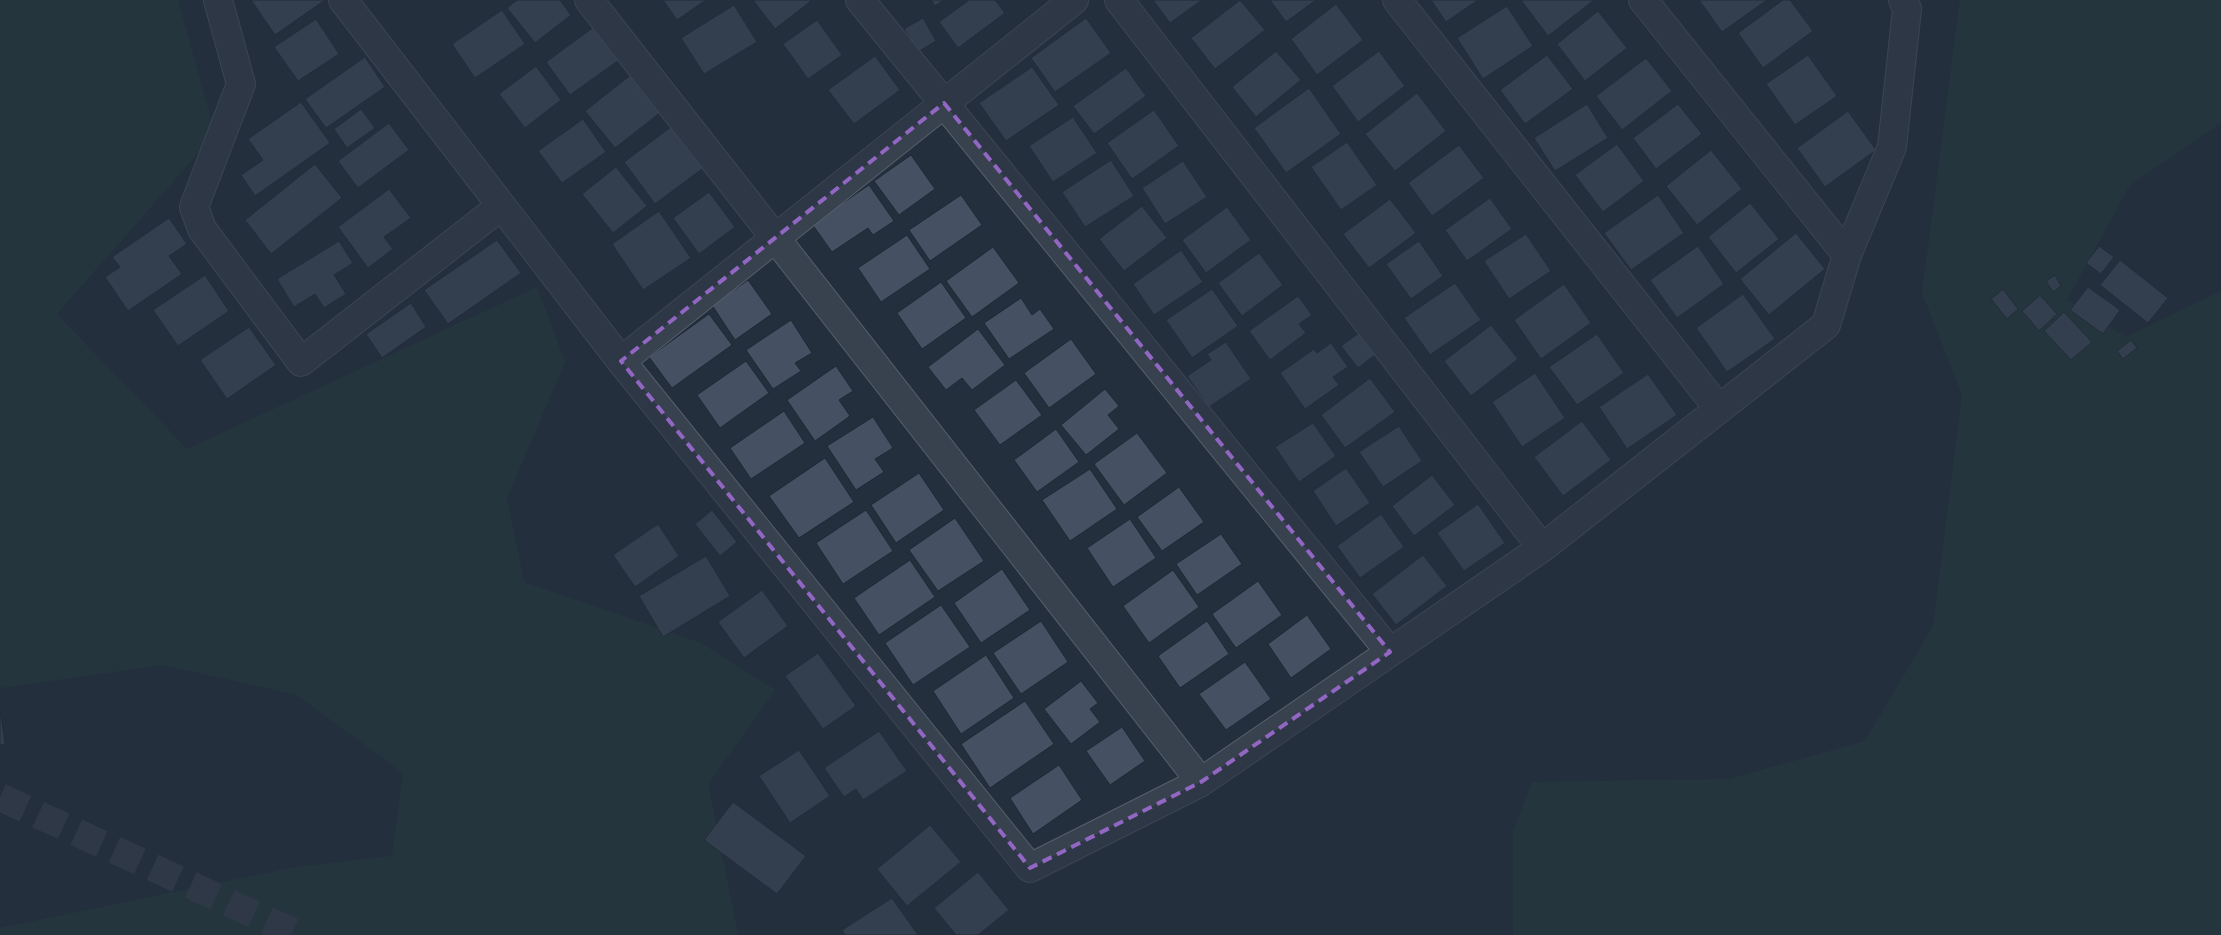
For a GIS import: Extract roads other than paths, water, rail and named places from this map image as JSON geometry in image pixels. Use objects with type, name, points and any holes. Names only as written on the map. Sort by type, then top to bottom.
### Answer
[{"type":"street","points":[[218,0],[241,84],[194,206],[202,229],[301,362],[501,206]]},
{"type":"street","points":[[343,0],[621,361],[1030,868],[1201,782],[1542,548],[1826,325],[1847,255],[1892,147],[1908,10],[1903,0]]},
{"type":"street","points":[[589,0],[1201,782]]},
{"type":"street","points":[[860,0],[1390,652]]},
{"type":"street","points":[[621,361],[1074,0]]},
{"type":"street","points":[[1119,0],[1542,548]]},
{"type":"street","points":[[1397,0],[1718,409]]},
{"type":"street","points":[[1643,0],[1847,255]]},
{"type":"tunnel","points":[[0,797],[299,935]]}]
